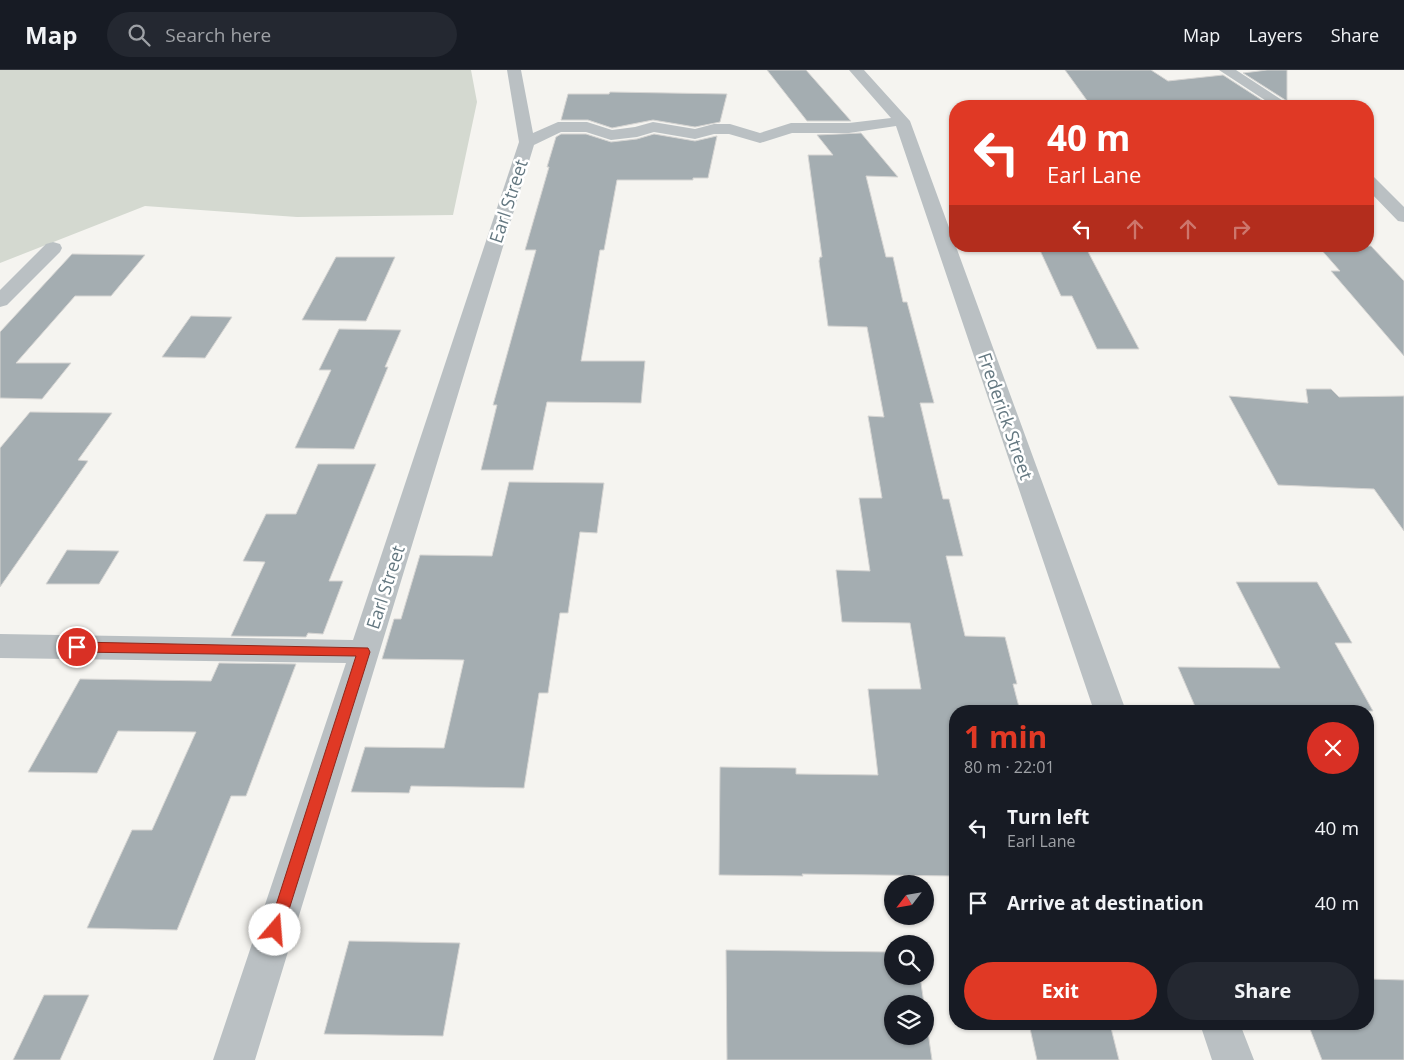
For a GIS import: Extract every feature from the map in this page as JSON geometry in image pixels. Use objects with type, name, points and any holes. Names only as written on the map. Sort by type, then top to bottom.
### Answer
[{"type":"street","points":[[514,70],[527,142],[558,127],[587,127],[611,135],[637,132],[653,127],[696,134],[714,129],[730,129],[760,138],[791,128],[849,128],[902,122]]},
{"type":"street","points":[[856,70],[902,122]]},
{"type":"street","points":[[1226,70],[1274,100]]},
{"type":"street","name":"Frederick Street","points":[[902,122],[1108,705]]},
{"type":"street","name":"Earl Street","points":[[234,1060],[527,142]]},
{"type":"street","points":[[1374,187],[1404,217]]},
{"type":"street","points":[[0,302],[53,248]]},
{"type":"street","points":[[0,646],[364,652]]},
{"type":"street","points":[[1222,1030],[1233,1060]]},
{"type":"shaded area","points":[[0,70],[471,70],[477,102],[453,215],[297,217],[145,206],[0,263]]},
{"type":"building","points":[[767,70],[806,70],[851,121],[807,121]]},
{"type":"building","points":[[1065,70],[1151,70],[1168,81],[1223,75],[1262,100],[1087,100]]},
{"type":"building","points":[[1287,70],[1287,100],[1285,100],[1243,73]]},
{"type":"building","points":[[610,92],[727,94],[720,122],[695,127],[653,120],[612,128],[588,120],[561,120],[568,94],[609,94]]},
{"type":"building","points":[[861,133],[898,177],[866,176],[886,257],[893,257],[903,302],[907,302],[934,403],[920,403],[943,499],[949,499],[963,556],[946,556],[965,636],[1005,637],[1017,684],[1013,684],[1018,705],[949,705],[949,876],[719,875],[720,767],[796,768],[796,774],[878,775],[868,689],[921,689],[910,623],[842,622],[836,570],[870,571],[859,498],[882,498],[868,416],[884,417],[867,327],[828,326],[819,261],[820,257],[822,257],[808,155],[833,155],[817,135]]},
{"type":"building","points":[[561,134],[586,134],[611,142],[637,139],[654,134],[695,141],[717,136],[708,178],[693,178],[693,180],[617,180],[604,250],[600,250],[581,361],[645,361],[641,403],[547,402],[533,470],[481,470],[497,405],[493,405],[536,250],[525,250],[556,137]]},
{"type":"building","points":[[1374,249],[1404,281],[1404,356],[1331,271],[1340,271],[1323,252],[1374,252]]},
{"type":"building","points":[[1041,252],[1088,252],[1139,349],[1097,349],[1072,296],[1061,296]]},
{"type":"building","points":[[72,254],[145,255],[111,296],[75,296],[16,363],[71,363],[42,399],[0,398],[0,332]]},
{"type":"building","points":[[336,257],[395,257],[366,321],[302,320]]},
{"type":"building","points":[[191,316],[232,317],[205,358],[162,357]]},
{"type":"building","points":[[339,329],[401,330],[385,367],[388,367],[354,449],[295,448],[331,370],[319,370]]},
{"type":"building","points":[[1306,389],[1331,389],[1339,397],[1404,396],[1404,531],[1374,489],[1278,485],[1229,396],[1308,403]]},
{"type":"building","points":[[30,412],[112,413],[78,460],[88,461],[0,587],[0,448]]},
{"type":"building","points":[[318,464],[376,464],[329,581],[343,581],[323,634],[308,633],[306,637],[231,636],[265,562],[243,561],[266,514],[296,514]]},
{"type":"building","points":[[509,482],[604,483],[597,533],[580,532],[568,613],[560,613],[548,693],[539,693],[524,788],[411,786],[409,793],[351,792],[365,747],[444,748],[464,660],[382,659],[394,619],[401,619],[420,555],[492,556]]},
{"type":"building","points":[[67,550],[119,551],[99,584],[46,584]]},
{"type":"building","points":[[1236,582],[1317,582],[1352,643],[1335,643],[1370,705],[1194,705],[1178,667],[1280,668]]},
{"type":"building","points":[[219,663],[296,664],[246,796],[231,796],[177,930],[87,928],[132,830],[152,830],[196,732],[118,731],[97,773],[28,772],[80,679],[211,681]]},
{"type":"building","points":[[349,941],[460,943],[443,1036],[324,1034]]},
{"type":"building","points":[[726,950],[884,952],[884,985],[921,985],[923,995],[884,995],[884,1045],[930,1045],[932,1060],[727,1060]]},
{"type":"building","points":[[1374,979],[1404,980],[1404,1060],[1322,1060],[1310,1030],[1374,1030]]},
{"type":"building","points":[[44,995],[89,995],[60,1060],[13,1060]]},
{"type":"building","points":[[1030,1030],[1112,1030],[1119,1060],[1037,1060]]},
{"type":"route","points":[[77,647],[364,652],[275,930]]}]
